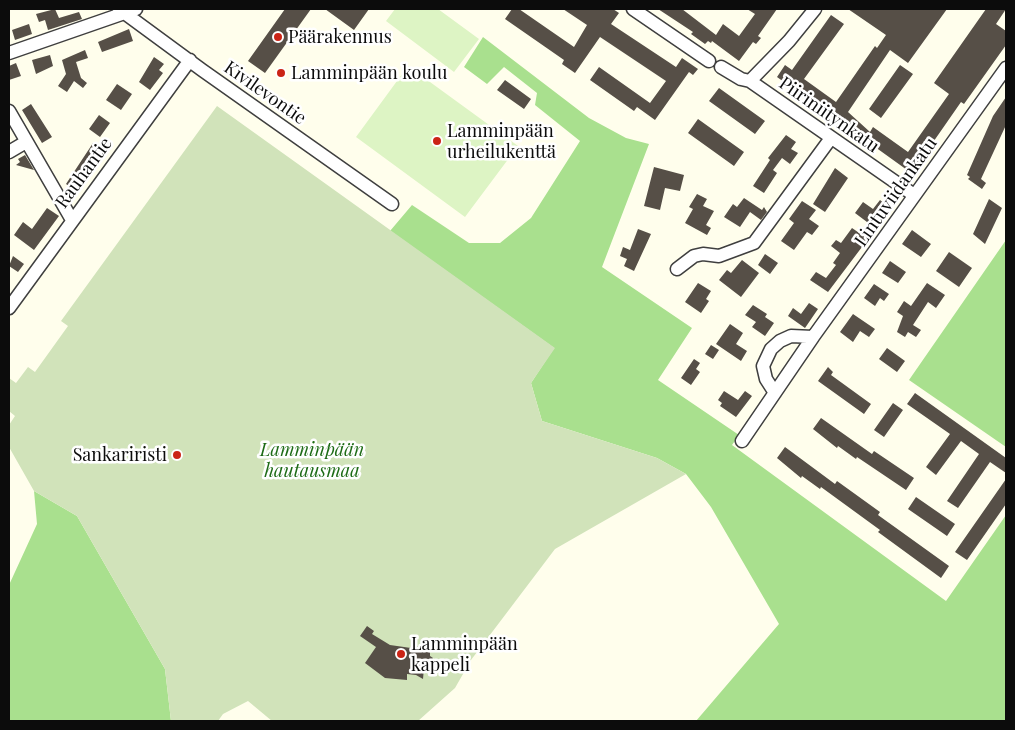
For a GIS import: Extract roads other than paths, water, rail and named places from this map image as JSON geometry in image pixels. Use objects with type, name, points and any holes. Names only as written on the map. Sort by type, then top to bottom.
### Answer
[{"type":"street","points":[[633,9],[709,61]]},
{"type":"street","points":[[750,81],[789,41],[815,9]]},
{"type":"street","points":[[9,53],[127,10]]},
{"type":"street","name":"Kivilevontie","points":[[127,10],[190,60],[392,204]]},
{"type":"street","name":"Rauhantie","points":[[9,308],[190,60]]},
{"type":"street","name":"Piiriniitynkatu","points":[[721,67],[741,79],[750,81],[914,195]]},
{"type":"street","name":"Lintuviidankatu","points":[[742,441],[813,337],[1006,68]]},
{"type":"street","points":[[9,111],[72,220]]},
{"type":"street","points":[[677,269],[694,256],[703,254],[719,256],[754,243],[830,138]]},
{"type":"street","points":[[9,152],[26,142]]},
{"type":"street","points":[[776,393],[766,379],[763,366],[771,349],[780,341],[791,336],[813,337]]},
{"type":"place","name":"Päärakennus","points":[[278,37]]},
{"type":"place","name":"Lamminpään koulu","points":[[281,73]]},
{"type":"place","name":"Lamminpään urheilukenttä","points":[[437,141]]},
{"type":"place","name":"Sankariristi","points":[[177,455]]},
{"type":"place","name":"Lamminpään kappeli","points":[[401,654]]},
{"type":"park label","name":"Lamminpään hautausmaa","points":[[312,460]]}]
